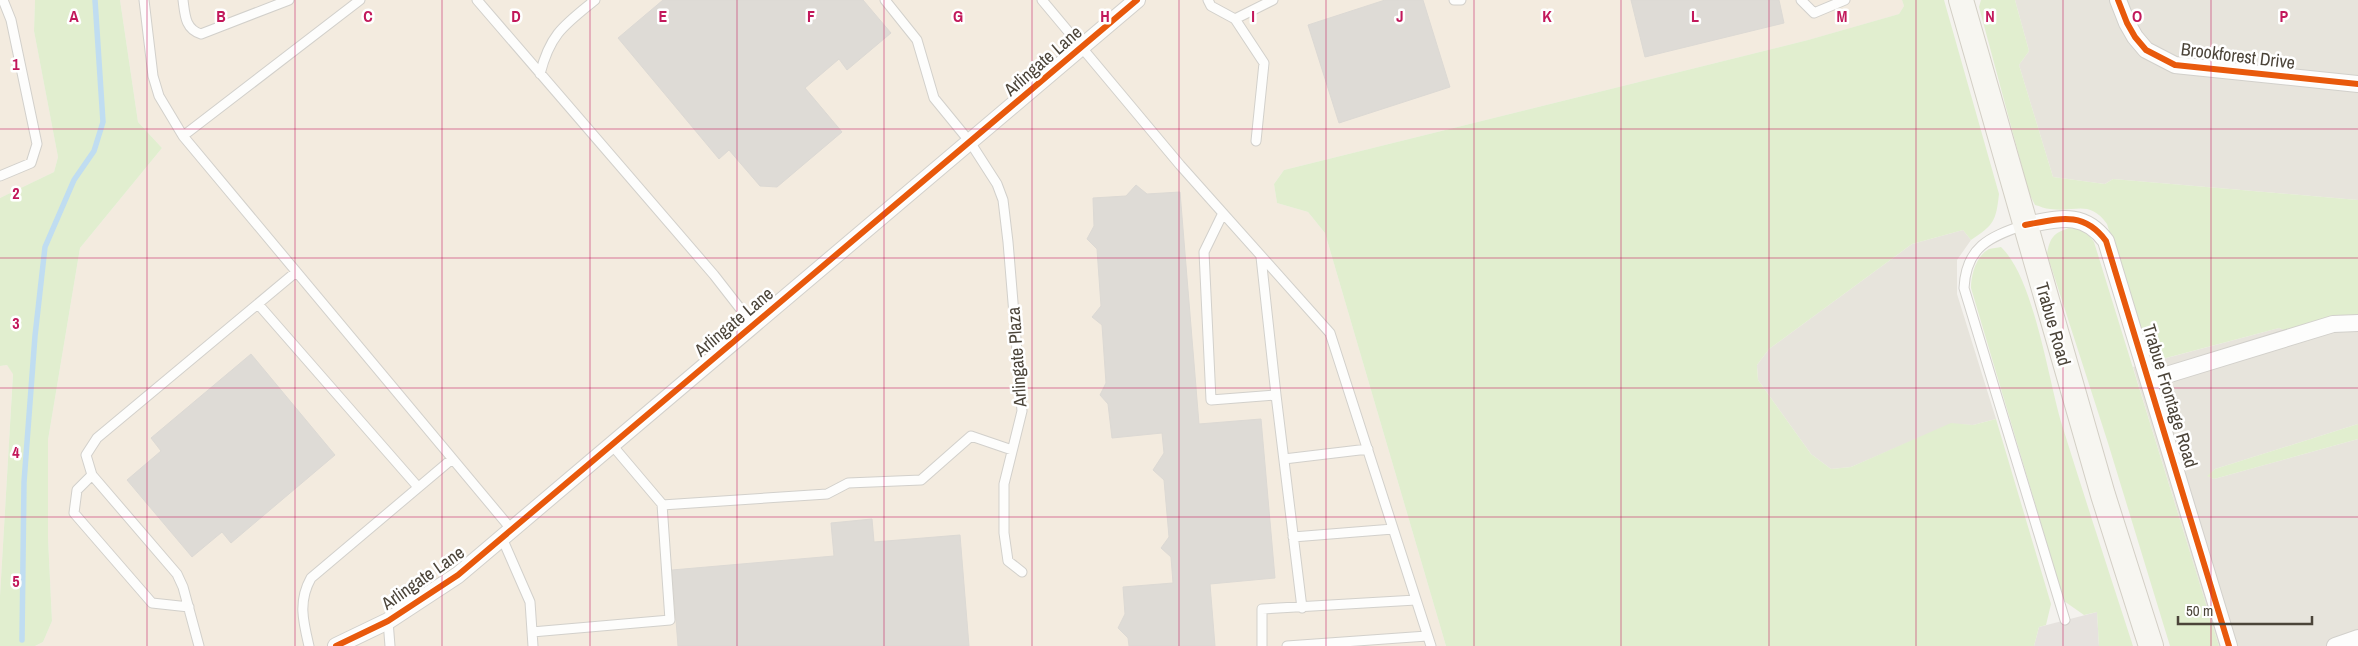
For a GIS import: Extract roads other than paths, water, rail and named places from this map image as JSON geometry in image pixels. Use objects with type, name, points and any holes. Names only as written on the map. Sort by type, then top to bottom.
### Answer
[{"type":"main road","name":"Trabue Road","points":[[1961,0],[2103,495],[2150,646]]},
{"type":"street","name":"Arlingate Lane","points":[[336,646],[388,622],[458,575],[1137,0]]},
{"type":"street","name":"Brookforest Drive","points":[[2118,0],[2127,23],[2135,37],[2146,50],[2175,64],[2358,84]]},
{"type":"street","name":"Trabue Frontage Road","points":[[2025,225],[2063,218],[2092,225],[2100,233],[2111,252],[2229,646]]},
{"type":"street","points":[[2150,380],[2333,324],[2358,323]]},
{"type":"street","points":[[2335,646],[2358,638]]},
{"type":"lane","points":[[0,176],[31,163],[37,144],[11,20],[3,0]]},
{"type":"lane","points":[[144,0],[158,96],[183,136],[452,458],[507,534],[530,602],[533,646]]},
{"type":"lane","points":[[183,0],[185,21],[193,32],[201,34],[290,0]]},
{"type":"lane","points":[[183,136],[360,0]]},
{"type":"lane","points":[[477,0],[754,325]]},
{"type":"lane","points":[[540,74],[552,40],[562,26],[595,0]]},
{"type":"lane","name":"Arlingate Plaza","points":[[885,0],[916,40],[934,98],[970,142],[997,184],[1003,200],[1022,410],[1004,484],[1004,533],[1008,561],[1022,572]]},
{"type":"lane","points":[[1042,0],[1083,46],[1180,165],[1330,333],[1431,646]]},
{"type":"lane","points":[[1208,0],[1211,6],[1235,19],[1264,63],[1256,141]]},
{"type":"lane","points":[[1235,19],[1273,0]]},
{"type":"lane","points":[[1454,0],[1461,0]]},
{"type":"lane","points":[[1801,0],[1814,14],[1845,0]]},
{"type":"lane","points":[[1223,213],[1204,252],[1211,400],[1276,395]]},
{"type":"lane","name":"Trabue Frontage Road","points":[[2025,225],[1999,234],[1984,243],[1973,254],[1965,272],[1964,288],[2065,620]]},
{"type":"lane","points":[[1261,256],[1302,608]]},
{"type":"lane","points":[[199,646],[189,607],[177,574],[92,475],[86,455],[97,438],[296,272]]},
{"type":"lane","points":[[258,304],[418,487]]},
{"type":"lane","points":[[662,505],[827,494],[848,483],[921,480],[971,436],[1012,450]]},
{"type":"lane","points":[[532,632],[670,620],[662,505],[612,445]]},
{"type":"lane","points":[[1284,459],[1368,449]]},
{"type":"lane","points":[[309,646],[302,602],[312,578],[452,458]]},
{"type":"lane","points":[[92,475],[77,490],[74,513],[152,603],[189,607]]},
{"type":"lane","points":[[1293,537],[1393,529]]},
{"type":"lane","points":[[1262,646],[1262,609],[1416,600]]},
{"type":"lane","points":[[388,622],[390,646]]},
{"type":"lane","points":[[1287,646],[1428,636]]},
{"type":"waterway","points":[[22,640],[24,482],[35,336],[45,247],[74,180],[94,151],[103,122],[95,0]]}]
